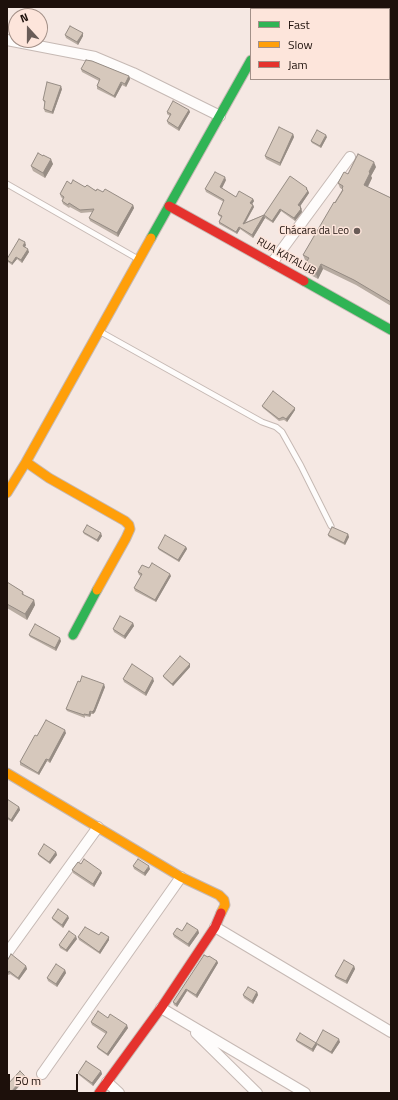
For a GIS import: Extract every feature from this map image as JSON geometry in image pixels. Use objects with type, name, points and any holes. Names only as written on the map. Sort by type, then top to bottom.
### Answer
[{"type":"street","points":[[7,40],[95,57],[140,76],[220,116]]},
{"type":"street","points":[[7,493],[11,476],[26,462],[250,62]]},
{"type":"street","points":[[272,263],[350,157]]},
{"type":"street","name":"RUA KATALUB","points":[[169,206],[391,330]]},
{"type":"street","points":[[26,462],[49,478],[125,521],[129,525],[130,529],[126,538],[73,635]]},
{"type":"street","points":[[7,773],[181,877],[220,895],[224,900],[225,905],[215,927],[160,1008],[99,1093]]},
{"type":"street","points":[[7,953],[98,827]]},
{"type":"street","points":[[42,1074],[181,877]]},
{"type":"street","points":[[215,927],[391,1032]]},
{"type":"street","points":[[160,1008],[305,1093]]},
{"type":"street","points":[[185,1022],[257,1093]]},
{"type":"street","points":[[107,1082],[119,1093]]},
{"type":"lane","points":[[7,184],[139,260]]},
{"type":"lane","points":[[99,331],[119,344],[262,422],[276,427],[282,432],[331,526]]},
{"type":"building","points":[[380,7],[391,7],[391,13],[390,8]]},
{"type":"building","points":[[70,26],[83,33],[77,42],[65,35]]},
{"type":"building","points":[[86,60],[129,76],[125,84],[121,82],[114,96],[97,86],[100,79],[81,69]]},
{"type":"building","points":[[47,82],[61,86],[52,112],[44,109],[45,101],[43,100]]},
{"type":"building","points":[[173,101],[189,110],[178,128],[167,121],[171,114],[167,112]]},
{"type":"building","points":[[279,127],[293,134],[280,163],[265,156]]},
{"type":"building","points":[[317,130],[326,135],[320,146],[311,141]]},
{"type":"building","points":[[38,153],[51,159],[43,173],[31,166]]},
{"type":"building","name":"Chácara da Leo","points":[[358,154],[374,162],[364,185],[391,198],[391,302],[354,280],[321,264],[316,274],[303,267],[309,258],[303,255],[334,202],[335,203],[343,190],[343,186],[338,183],[344,172],[348,174]]},
{"type":"building","points":[[215,172],[225,177],[220,187],[236,197],[239,191],[253,199],[250,203],[253,205],[243,224],[264,215],[252,235],[239,227],[236,232],[219,222],[222,216],[218,214],[224,200],[205,189]]},
{"type":"building","points":[[290,176],[307,188],[306,189],[308,191],[298,205],[301,209],[294,218],[280,209],[272,221],[264,215]]},
{"type":"building","points":[[73,180],[85,187],[87,185],[96,191],[97,189],[103,192],[105,189],[133,205],[117,233],[89,218],[94,209],[80,210],[69,203],[68,205],[62,201],[64,197],[60,194],[67,181],[71,184]]},
{"type":"building","points":[[19,239],[25,242],[23,246],[28,249],[21,260],[16,257],[12,263],[7,259]]},
{"type":"building","points":[[273,391],[295,408],[286,419],[283,417],[279,419],[262,406]]},
{"type":"building","points":[[87,525],[101,533],[97,540],[83,532]]},
{"type":"building","points":[[332,527],[348,534],[344,543],[328,535]]},
{"type":"building","points":[[165,535],[186,547],[178,560],[158,548]]},
{"type":"building","points":[[152,563],[170,574],[155,600],[134,588],[142,574],[138,572],[142,565],[149,568]]},
{"type":"building","points":[[7,582],[23,592],[22,594],[34,600],[25,614],[7,604]]},
{"type":"building","points":[[120,616],[133,623],[124,636],[113,629]]},
{"type":"building","points":[[35,624],[60,638],[55,648],[29,635]]},
{"type":"building","points":[[180,656],[190,664],[172,684],[163,676]]},
{"type":"building","points":[[132,664],[153,678],[145,693],[123,679]]},
{"type":"building","points":[[82,676],[104,684],[94,710],[92,712],[90,711],[89,715],[84,715],[66,709],[78,681],[80,682]]},
{"type":"building","points":[[46,720],[65,730],[49,760],[46,759],[38,773],[20,762],[35,735],[37,736]]},
{"type":"building","points":[[7,799],[19,807],[11,820],[7,817]]},
{"type":"building","points":[[44,844],[56,852],[49,862],[38,854]]},
{"type":"building","points":[[84,859],[101,871],[93,884],[72,870],[78,862],[81,864]]},
{"type":"building","points":[[138,859],[149,866],[144,873],[133,866]]},
{"type":"building","points":[[58,909],[68,916],[62,925],[52,918]]},
{"type":"building","points":[[187,923],[198,930],[188,944],[173,934],[177,928],[182,931]]},
{"type":"building","points":[[85,927],[99,935],[101,932],[109,937],[99,952],[78,937]]},
{"type":"building","points":[[69,931],[76,936],[66,950],[59,945]]},
{"type":"building","points":[[11,954],[26,966],[18,978],[9,971],[8,973],[7,972],[7,961]]},
{"type":"building","points":[[204,955],[217,961],[196,995],[186,989],[176,1004],[173,1002]]},
{"type":"building","points":[[344,960],[354,966],[346,981],[335,976]]},
{"type":"building","points":[[56,964],[65,970],[56,984],[47,978]]},
{"type":"building","points":[[248,987],[257,992],[252,1001],[243,995]]},
{"type":"building","points":[[98,1011],[108,1018],[110,1014],[127,1025],[107,1054],[97,1047],[107,1032],[91,1022]]},
{"type":"building","points":[[323,1030],[339,1039],[331,1052],[316,1043]]},
{"type":"building","points":[[300,1033],[316,1043],[312,1049],[296,1040]]},
{"type":"building","points":[[86,1061],[101,1071],[92,1083],[78,1073]]},
{"type":"building","points":[[20,1071],[25,1076],[11,1092],[7,1089],[7,1085]]},
{"type":"traffic: fast","points":[[151,238],[250,62]]},
{"type":"traffic: fast","points":[[304,281],[391,330]]},
{"type":"traffic: fast","points":[[73,635],[97,590]]},
{"type":"traffic: slow","points":[[7,493],[26,462],[151,238]]},
{"type":"traffic: slow","points":[[26,462],[49,478],[125,521],[129,525],[130,529],[126,538],[97,590]]},
{"type":"traffic: slow","points":[[7,773],[181,877],[219,895],[224,900],[225,905],[221,913]]},
{"type":"traffic: jam","points":[[169,206],[304,281]]},
{"type":"traffic: jam","points":[[99,1093],[161,1008],[215,927],[221,913]]},
{"type":"place","name":"Chácara da Leo","points":[[357,231]]}]
